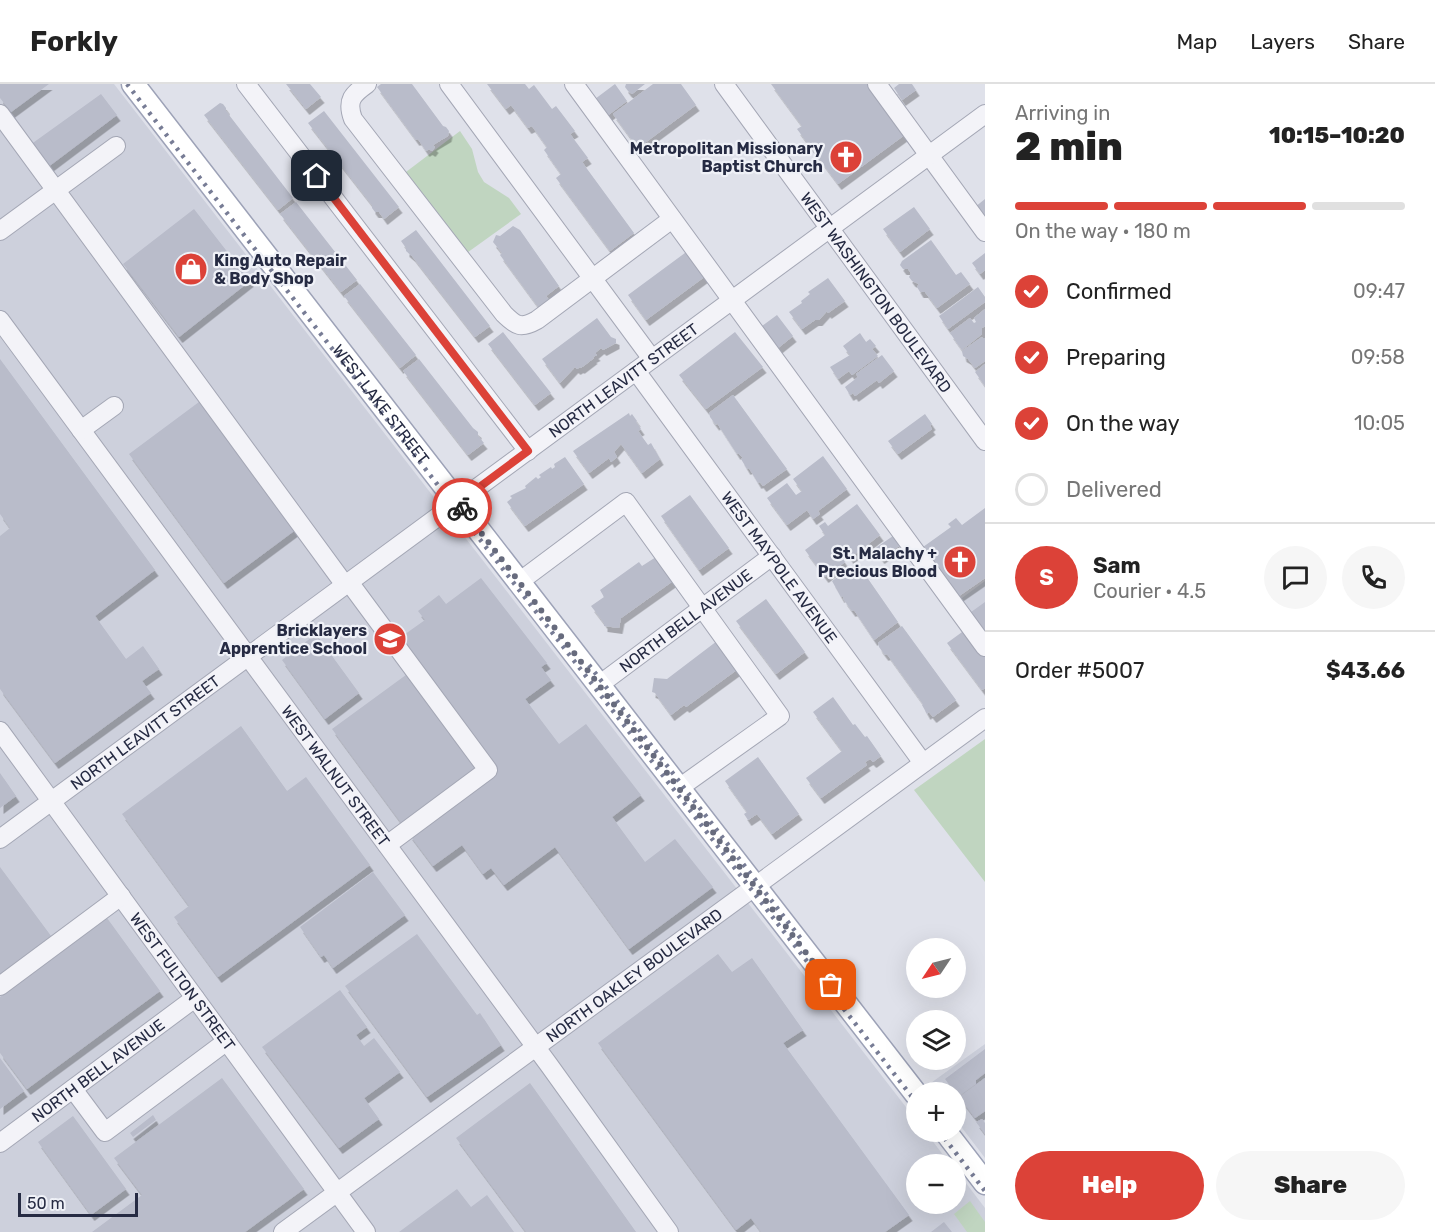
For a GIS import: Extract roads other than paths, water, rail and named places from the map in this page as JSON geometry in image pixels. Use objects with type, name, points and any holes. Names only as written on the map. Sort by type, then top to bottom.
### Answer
[{"type":"main road","name":"WEST LAKE STREET","points":[[133,84],[907,1082]]},
{"type":"main road","points":[[953,1142],[985,1183]]},
{"type":"street","points":[[246,84],[528,451]]},
{"type":"street","points":[[367,84],[354,93],[350,110],[353,119],[504,314],[512,322],[521,326],[528,326],[672,219]]},
{"type":"street","points":[[449,84],[652,359]]},
{"type":"street","points":[[574,84],[985,647]]},
{"type":"street","name":"WEST WASHINGTON BOULEVARD","points":[[724,84],[985,441]]},
{"type":"street","points":[[877,84],[985,232]]},
{"type":"street","points":[[0,114],[347,584],[488,770],[387,845]]},
{"type":"street","name":"NORTH LEAVITT STREET","points":[[0,839],[985,114]]},
{"type":"street","points":[[0,231],[116,146]]},
{"type":"street","name":"WEST WALNUT STREET","points":[[0,320],[536,1047],[669,1232]]},
{"type":"street","name":"WEST MAYPOLE AVENUE","points":[[636,371],[923,763]]},
{"type":"street","points":[[81,430],[114,406]]},
{"type":"street","points":[[519,582],[626,502],[780,716],[679,788]]},
{"type":"street","name":"NORTH BELL AVENUE","points":[[598,685],[772,556]]},
{"type":"street","name":"NORTH OAKLEY BOULEVARD","points":[[283,1232],[985,718]]},
{"type":"street","name":"WEST FULTON STREET","points":[[0,731],[366,1232]]},
{"type":"street","points":[[0,986],[121,896]]},
{"type":"street","name":"NORTH BELL AVENUE","points":[[0,1143],[195,998]]},
{"type":"street","points":[[73,1089],[105,1132],[227,1041]]},
{"type":"railway","points":[[127,84],[906,1089]]},
{"type":"railway","points":[[589,665],[802,940]]},
{"type":"railway","points":[[947,1142],[985,1191]]},
{"type":"place","name":"Metropolitan Missionary Baptist Church","points":[[846,157]]},
{"type":"place","name":"King Auto Repair & Body Shop","points":[[191,269]]},
{"type":"place","name":"St. Malachy + Precious Blood","points":[[960,562]]},
{"type":"place","name":"Bricklayers Apprentice School","points":[[390,639]]}]
